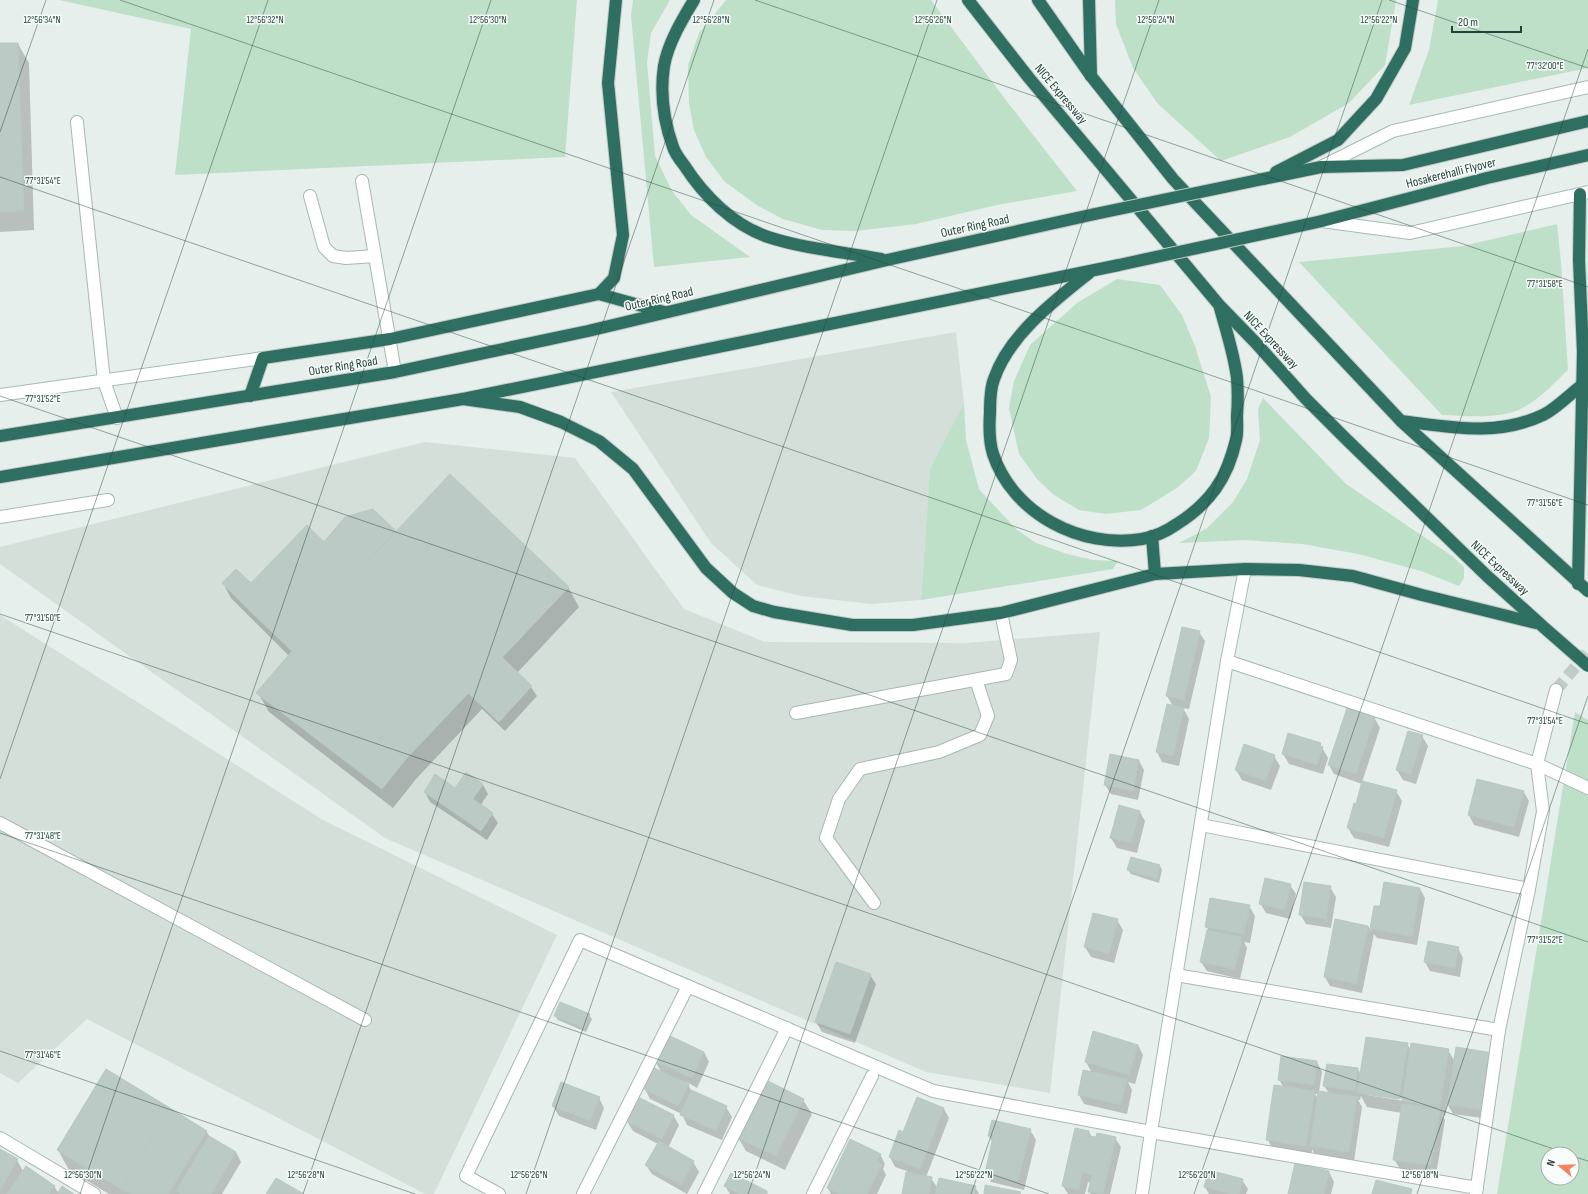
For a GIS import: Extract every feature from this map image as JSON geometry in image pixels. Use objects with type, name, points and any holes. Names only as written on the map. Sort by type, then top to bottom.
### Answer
[{"type":"highway","points":[[599,294],[614,278],[623,235],[608,84],[616,0]]},
{"type":"highway","points":[[694,0],[676,31],[664,66],[663,108],[673,148],[694,180],[713,202],[737,221],[767,236],[798,245],[887,260]]},
{"type":"highway","name":"NICE Expressway","points":[[968,0],[1029,78],[1220,306],[1255,342],[1306,399],[1487,576],[1588,666]]},
{"type":"highway","points":[[1038,0],[1091,76],[1173,179],[1401,421],[1578,584],[1588,591]]},
{"type":"highway","points":[[1089,0],[1091,76]]},
{"type":"highway","points":[[1263,179],[1338,140],[1376,100],[1405,48],[1413,0]]},
{"type":"highway","name":"Hosakerehalli Flyover","points":[[1321,167],[1403,165],[1588,120]]},
{"type":"highway","name":"Hosakerehalli Flyover","points":[[1322,221],[1487,178],[1588,155]]},
{"type":"highway","name":"Outer Ring Road","points":[[0,436],[395,372],[588,330],[887,260],[1095,214],[1321,167]]},
{"type":"highway","points":[[1578,584],[1583,352],[1579,260],[1584,193]]},
{"type":"highway","points":[[0,477],[463,399],[1092,271],[1322,221]]},
{"type":"highway","points":[[1092,271],[1050,304],[1030,324],[1006,354],[993,380],[989,433],[993,454],[1001,472],[1017,497],[1040,516],[1068,531],[1089,538],[1119,541],[1143,539],[1152,536],[1167,530],[1193,514],[1213,494],[1227,469],[1236,439],[1237,378],[1220,306]]},
{"type":"highway","points":[[250,396],[263,358],[390,339],[599,294],[665,312]]},
{"type":"highway","points":[[1401,421],[1484,430],[1515,425],[1544,414],[1582,385]]},
{"type":"highway","points":[[463,399],[520,407],[561,422],[599,441],[633,469],[706,568],[733,593],[753,606],[774,612],[852,625],[913,626],[1001,613],[1155,574],[1246,569],[1299,570],[1353,576],[1540,624]]},
{"type":"highway","points":[[1152,536],[1155,574]]},
{"type":"street","points":[[1321,167],[1392,131],[1588,87]]},
{"type":"street","points":[[78,122],[104,381],[117,418]]},
{"type":"street","points":[[362,181],[395,372]]},
{"type":"street","points":[[1322,221],[1410,233],[1584,193]]},
{"type":"street","points":[[310,196],[324,247],[333,256],[346,258],[375,256]]},
{"type":"street","points":[[0,395],[263,358]]},
{"type":"street","points":[[0,517],[108,500]]},
{"type":"street","points":[[1142,1194],[1227,661],[1246,569]]},
{"type":"street","points":[[796,713],[1006,674],[1011,660],[1001,613]]},
{"type":"street","points":[[1227,661],[1537,764],[1588,788]]},
{"type":"street","points":[[874,902],[826,838],[839,799],[860,769],[939,752],[980,735],[988,716],[976,680]]},
{"type":"street","points":[[500,1194],[466,1176],[580,940],[933,1091],[1477,1191],[1499,1030],[1529,889],[1543,811],[1537,764],[1556,690]]},
{"type":"street","points":[[0,823],[365,1020]]},
{"type":"street","points":[[1201,825],[1529,889]]},
{"type":"street","points":[[1176,975],[1499,1030]]},
{"type":"street","points":[[583,1194],[688,986]]},
{"type":"street","points":[[704,1194],[787,1028]]},
{"type":"street","points":[[813,1194],[872,1076]]},
{"type":"street","points":[[0,1138],[94,1194]]},
{"type":"shaded area","points":[[956,332],[964,403],[930,468],[921,600],[871,604],[801,596],[757,585],[711,543],[611,392]]},
{"type":"shaded area","points":[[425,442],[575,458],[684,609],[765,642],[966,643],[1100,632],[1050,1093],[926,1072],[385,838],[0,564],[0,547]]},
{"type":"shaded area","points":[[0,615],[323,820],[557,935],[434,1194],[425,1194],[87,1019],[18,1083],[0,1073]]},
{"type":"green space","points":[[59,0],[577,0],[565,157],[175,175],[191,29]]},
{"type":"green space","points":[[633,0],[670,0],[651,33],[647,62],[655,156],[672,191],[691,215],[750,257],[654,267],[631,16]]},
{"type":"green space","points":[[726,0],[931,0],[1005,99],[1077,191],[997,205],[916,224],[855,231],[822,230],[783,219],[758,206],[725,182],[706,157],[694,130],[689,104],[688,65],[699,33]]},
{"type":"green space","points":[[1115,0],[1396,0],[1396,2],[1385,65],[1349,103],[1290,137],[1221,161],[1158,104],[1133,68],[1116,24]]},
{"type":"green space","points":[[1438,0],[1588,0],[1588,68],[1409,105],[1429,50]]},
{"type":"green space","points":[[1557,224],[1568,370],[1543,394],[1526,406],[1507,413],[1496,415],[1442,415],[1299,262],[1463,246]]},
{"type":"green space","points":[[1117,279],[1160,285],[1182,315],[1195,346],[1211,397],[1209,438],[1196,471],[1177,488],[1141,510],[1106,514],[1079,510],[1054,495],[1037,479],[1019,454],[1009,408],[1014,381],[1030,345],[1077,303]]},
{"type":"green space","points":[[1263,398],[1346,484],[1452,556],[1464,567],[1464,578],[1459,586],[1421,571],[1358,554],[1302,544],[1245,540],[1179,543],[1206,529],[1233,502],[1247,479],[1260,440],[1258,409]]},
{"type":"green space","points":[[964,403],[966,440],[979,489],[1016,529],[1036,543],[1067,554],[1093,560],[1118,561],[1113,569],[921,600],[930,468]]},
{"type":"green space","points":[[1575,712],[1588,720],[1588,1194],[1497,1194]]},
{"type":"building","points":[[0,43],[18,43],[24,211],[0,212]]},
{"type":"building","points":[[450,474],[569,587],[406,759],[254,615],[324,542],[356,574]]},
{"type":"building","points":[[373,509],[396,531],[356,574],[324,542],[345,517]]},
{"type":"building","points":[[307,525],[324,542],[254,615],[222,583],[236,569],[251,583]]},
{"type":"building","points":[[1182,627],[1200,631],[1184,700],[1166,696]]},
{"type":"building","points":[[292,651],[406,759],[382,789],[256,693]]},
{"type":"building","points":[[502,657],[532,686],[499,722],[468,693]]},
{"type":"building","points":[[1167,704],[1184,708],[1173,756],[1156,752]]},
{"type":"building","points":[[1347,708],[1375,718],[1356,774],[1328,765]]},
{"type":"building","points":[[1408,731],[1423,735],[1411,774],[1396,770]]},
{"type":"building","points":[[1288,733],[1321,743],[1320,746],[1323,747],[1317,765],[1282,754]]},
{"type":"building","points":[[1244,744],[1275,755],[1266,781],[1235,770]]},
{"type":"building","points":[[1110,754],[1139,760],[1133,791],[1104,785]]},
{"type":"building","points":[[466,772],[483,784],[473,799],[493,813],[481,831],[424,792],[435,774],[455,788]]},
{"type":"building","points":[[1477,779],[1524,791],[1514,827],[1468,815]]},
{"type":"building","points":[[1362,781],[1397,790],[1384,838],[1347,828],[1354,803],[1356,804]]},
{"type":"building","points":[[1119,805],[1140,811],[1131,843],[1110,838]]},
{"type":"building","points":[[1131,857],[1160,865],[1157,879],[1127,870]]},
{"type":"building","points":[[1265,878],[1291,884],[1285,910],[1259,904]]},
{"type":"building","points":[[1304,882],[1331,886],[1326,919],[1299,915]]},
{"type":"building","points":[[1384,882],[1420,888],[1412,936],[1370,929],[1374,906],[1380,906]]},
{"type":"building","points":[[1210,898],[1250,905],[1244,934],[1205,927]]},
{"type":"building","points":[[1093,913],[1118,919],[1109,954],[1084,947]]},
{"type":"building","points":[[1335,919],[1368,926],[1356,984],[1324,977]]},
{"type":"building","points":[[1207,930],[1242,937],[1235,969],[1200,962]]},
{"type":"building","points":[[1428,941],[1459,947],[1455,968],[1424,962]]},
{"type":"building","points":[[836,962],[871,974],[850,1034],[815,1022]]},
{"type":"building","points":[[560,1002],[590,1014],[584,1028],[554,1016]]},
{"type":"building","points":[[1093,1031],[1138,1045],[1129,1075],[1085,1062]]},
{"type":"building","points":[[666,1034],[704,1052],[692,1078],[654,1061]]},
{"type":"building","points":[[1366,1037],[1408,1043],[1399,1099],[1357,1093]]},
{"type":"building","points":[[1411,1043],[1449,1049],[1440,1107],[1402,1101]]},
{"type":"building","points":[[1456,1047],[1493,1053],[1484,1110],[1447,1105]]},
{"type":"building","points":[[1281,1056],[1317,1061],[1314,1085],[1278,1080]]},
{"type":"building","points":[[1327,1064],[1358,1068],[1355,1091],[1323,1086]]},
{"type":"building","points":[[654,1068],[689,1084],[678,1106],[644,1089]]},
{"type":"building","points":[[106,1069],[170,1108],[121,1189],[57,1150]]},
{"type":"building","points":[[1083,1070],[1127,1079],[1121,1105],[1078,1095]]},
{"type":"building","points":[[764,1079],[804,1099],[776,1156],[736,1137]]},
{"type":"building","points":[[561,1082],[600,1097],[590,1121],[552,1106]]},
{"type":"building","points":[[1274,1085],[1315,1091],[1306,1146],[1266,1140]]},
{"type":"building","points":[[691,1090],[727,1106],[716,1131],[680,1115]]},
{"type":"building","points":[[1318,1091],[1357,1097],[1349,1152],[1310,1146]]},
{"type":"building","points":[[638,1097],[674,1115],[662,1139],[626,1121]]},
{"type":"building","points":[[917,1097],[944,1108],[920,1169],[889,1157],[899,1130],[903,1132]]},
{"type":"building","points":[[1402,1104],[1440,1109],[1431,1165],[1393,1160]]},
{"type":"building","points":[[170,1108],[207,1131],[168,1194],[131,1194],[121,1189]]},
{"type":"building","points":[[992,1120],[1031,1129],[1018,1181],[985,1173],[993,1137],[988,1136]]},
{"type":"building","points":[[1075,1128],[1089,1131],[1088,1136],[1096,1137],[1097,1133],[1116,1137],[1103,1194],[1088,1192],[1092,1175],[1082,1173],[1079,1190],[1062,1186]]},
{"type":"building","points":[[209,1136],[236,1152],[211,1194],[181,1194],[176,1191]]},
{"type":"building","points":[[850,1139],[881,1154],[876,1162],[882,1165],[867,1194],[839,1194],[827,1188]]},
{"type":"building","points":[[659,1141],[694,1161],[681,1185],[645,1165]]},
{"type":"building","points":[[0,1149],[18,1159],[0,1190]]},
{"type":"building","points":[[1295,1163],[1329,1171],[1324,1194],[1288,1194]]},
{"type":"building","points":[[26,1166],[55,1186],[49,1194],[7,1194]]},
{"type":"building","points":[[1209,1170],[1243,1179],[1239,1194],[1232,1194],[1204,1187]]},
{"type":"building","points":[[906,1172],[932,1177],[929,1194],[902,1194]]},
{"type":"building","points":[[731,1173],[767,1191],[766,1194],[740,1194],[724,1186]]},
{"type":"building","points":[[276,1178],[304,1194],[266,1194]]},
{"type":"building","points":[[939,1178],[976,1186],[974,1194],[935,1194]]},
{"type":"building","points":[[1376,1180],[1412,1189],[1411,1194],[1372,1194]]},
{"type":"building","points":[[985,1185],[1021,1192],[1020,1194],[984,1194]]},
{"type":"building","points":[[62,1186],[74,1194],[57,1194]]},
{"type":"tunnel","points":[[1556,690],[1588,652]]}]
